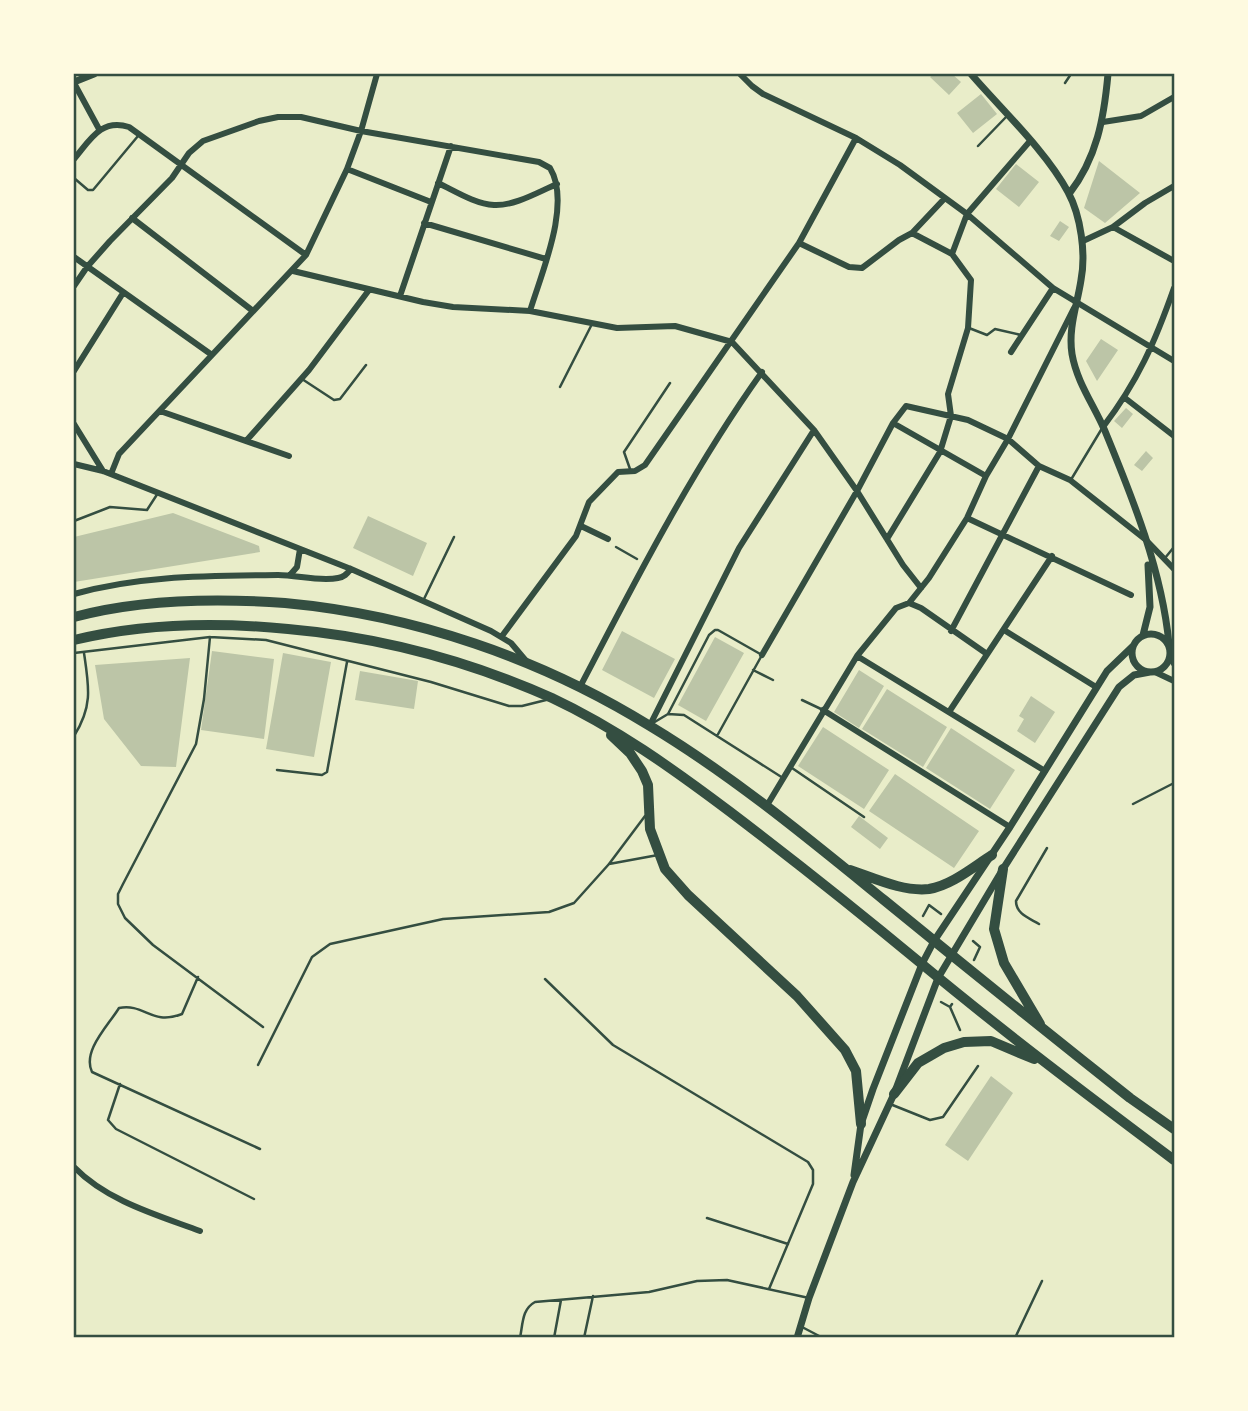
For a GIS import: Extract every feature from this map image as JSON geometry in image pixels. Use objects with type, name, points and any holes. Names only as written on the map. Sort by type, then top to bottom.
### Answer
[{"type":"main road","points":[[74,617],[169,602],[248,600],[318,606],[431,630],[527,662],[650,725],[766,807],[1130,1098],[1174,1129]]},
{"type":"main road","points":[[74,640],[170,626],[241,624],[317,631],[421,652],[551,698],[649,753],[686,779],[1050,1066],[1174,1160]]},
{"type":"main road","points":[[596,722],[630,753],[642,771],[648,785],[650,828],[665,869],[688,895],[797,996],[845,1050],[856,1071],[861,1124]]},
{"type":"main road","points":[[844,868],[901,886],[929,889],[960,877],[992,855]]},
{"type":"main road","points":[[1003,869],[994,929],[1004,963],[1044,1030]]},
{"type":"main road","points":[[892,1099],[918,1063],[944,1048],[964,1042],[991,1041],[1050,1066]]},
{"type":"street","points":[[92,74],[74,82],[99,129]]},
{"type":"street","points":[[111,474],[119,454],[306,255],[348,169],[377,74]]},
{"type":"street","points":[[740,74],[763,94],[856,138],[900,165],[967,214],[1053,288],[1174,361]]},
{"type":"street","points":[[971,74],[1030,141],[1069,194],[1083,240],[1082,277],[1070,329],[1075,368],[1103,427],[1146,540],[1166,615],[1170,656],[1174,664]]},
{"type":"street","points":[[1069,194],[1083,177],[1103,122],[1108,74]]},
{"type":"street","points":[[1103,122],[1141,116],[1174,97]]},
{"type":"street","points":[[74,286],[87,267],[172,178],[189,153],[203,141],[278,117],[301,117],[324,120],[361,131],[539,162],[550,168],[557,184],[555,225],[530,311]]},
{"type":"street","points":[[74,159],[99,129],[111,124],[121,124],[140,133],[306,255]]},
{"type":"street","points":[[502,636],[576,536],[589,502],[614,475],[621,471],[639,470],[645,465],[799,243],[856,138]]},
{"type":"street","points":[[952,254],[967,214],[1030,141]]},
{"type":"street","points":[[400,296],[451,146]]},
{"type":"street","points":[[348,169],[431,202]]},
{"type":"street","points":[[438,183],[473,200],[494,205],[515,201],[557,184]]},
{"type":"street","points":[[1083,240],[1113,227],[1145,202],[1174,186]]},
{"type":"street","points":[[799,243],[855,269],[867,265],[898,240],[912,233],[945,198]]},
{"type":"street","points":[[132,218],[253,311]]},
{"type":"street","points":[[424,223],[546,259]]},
{"type":"street","points":[[1113,227],[1174,261]]},
{"type":"street","points":[[887,539],[940,452],[951,416],[948,394],[968,328],[971,281],[952,254],[912,233]]},
{"type":"street","points":[[74,257],[212,355]]},
{"type":"street","points":[[293,271],[453,307],[530,311],[617,328],[675,326],[732,342],[814,430],[921,588]]},
{"type":"street","points":[[1011,352],[1053,288]]},
{"type":"street","points":[[1103,427],[1125,398],[1153,347],[1174,288]]},
{"type":"street","points":[[246,441],[302,379],[369,290]]},
{"type":"street","points":[[74,372],[123,293]]},
{"type":"street","points":[[766,807],[857,656],[896,608],[909,603],[921,588],[967,518],[1076,303]]},
{"type":"street","points":[[580,687],[645,563],[725,424],[762,372]]},
{"type":"street","points":[[1125,398],[1174,436]]},
{"type":"street","points":[[762,654],[857,491],[893,423],[906,406],[968,420],[1008,439],[1039,466],[1070,480],[1146,540],[1174,569]]},
{"type":"street","points":[[160,411],[289,456]]},
{"type":"street","points":[[893,423],[986,476]]},
{"type":"street","points":[[74,424],[103,471]]},
{"type":"street","points":[[650,725],[739,548],[814,430]]},
{"type":"street","points":[[74,464],[111,474],[351,569],[502,636],[527,662]]},
{"type":"street","points":[[951,631],[1039,466]]},
{"type":"street","points":[[967,518],[1131,595]]},
{"type":"street","points":[[581,526],[608,539]]},
{"type":"street","points":[[853,1182],[861,1124],[922,964],[934,941],[1010,827],[1096,687],[1112,664],[1143,635],[1151,594],[1146,540]]},
{"type":"street","points":[[289,575],[297,567],[300,548]]},
{"type":"street","points":[[949,712],[1052,556]]},
{"type":"street","points":[[74,594],[132,580],[289,575],[335,579],[344,576],[351,569]]},
{"type":"street","points":[[909,603],[921,608],[987,654]]},
{"type":"street","points":[[1004,631],[1096,687]]},
{"type":"street","points":[[1143,635],[1158,634],[1169,644]]},
{"type":"street","points":[[1133,646],[1132,657],[1138,668],[1174,681]]},
{"type":"street","points":[[857,656],[1045,771]]},
{"type":"street","points":[[797,1338],[799,1325],[853,1182],[892,1099],[938,978],[1003,869],[1119,687],[1134,675],[1153,672],[1165,666],[1170,656]]},
{"type":"street","points":[[823,710],[1010,827]]},
{"type":"street","points":[[74,1167],[85,1178],[136,1207],[201,1231]]},
{"type":"lane","points":[[1065,83],[1070,74]]},
{"type":"lane","points":[[978,146],[1007,116]]},
{"type":"lane","points":[[74,178],[88,190],[93,190],[140,133]]},
{"type":"lane","points":[[560,387],[592,324]]},
{"type":"lane","points":[[968,328],[987,335],[995,329],[1021,335]]},
{"type":"lane","points":[[302,379],[334,400],[340,399],[366,365]]},
{"type":"lane","points":[[631,472],[624,452],[670,383]]},
{"type":"lane","points":[[1070,480],[1103,427]]},
{"type":"lane","points":[[74,522],[110,507],[147,510],[158,493]]},
{"type":"lane","points":[[423,602],[454,537]]},
{"type":"lane","points":[[1164,559],[1174,547]]},
{"type":"lane","points":[[650,725],[668,714],[711,632],[722,631],[762,654],[717,736]]},
{"type":"lane","points":[[210,637],[196,744],[118,894],[118,904],[125,918],[153,945],[263,1027]]},
{"type":"lane","points":[[74,653],[210,637],[266,640],[431,682],[509,706],[522,706],[551,698]]},
{"type":"lane","points":[[74,736],[87,712],[89,690],[84,653]]},
{"type":"lane","points":[[277,770],[322,775],[327,772],[347,662]]},
{"type":"lane","points":[[753,670],[773,680]]},
{"type":"lane","points":[[802,700],[823,710]]},
{"type":"lane","points":[[668,714],[684,715],[783,778]]},
{"type":"lane","points":[[789,766],[864,817]]},
{"type":"lane","points":[[1133,804],[1174,783]]},
{"type":"lane","points":[[258,1065],[312,957],[320,949],[330,944],[443,919],[561,909],[574,903],[650,810]]},
{"type":"lane","points":[[1040,925],[1017,910],[1016,901],[1047,848]]},
{"type":"lane","points":[[609,863],[658,855]]},
{"type":"lane","points":[[198,977],[182,1014],[170,1019],[160,1019],[129,1006],[119,1008],[90,1054],[88,1063],[92,1072],[260,1149]]},
{"type":"lane","points":[[545,979],[614,1045],[808,1162],[813,1170],[813,1184],[769,1289]]},
{"type":"lane","points":[[892,1099],[930,1120],[937,1120],[943,1117],[978,1066]]},
{"type":"lane","points":[[120,1084],[108,1119],[117,1129],[254,1199]]},
{"type":"lane","points":[[707,1218],[788,1244]]},
{"type":"lane","points":[[520,1338],[525,1312],[529,1305],[536,1301],[649,1292],[697,1281],[727,1280],[809,1298]]},
{"type":"lane","points":[[1015,1338],[1042,1281]]},
{"type":"lane","points":[[584,1338],[593,1296]]},
{"type":"lane","points":[[554,1338],[561,1299]]},
{"type":"lane","points":[[799,1325],[822,1338]]},
{"type":"path","points":[[608,539],[614,542],[612,545],[645,563]]},
{"type":"path","points":[[950,1007],[964,1042]]},
{"type":"building","points":[[934,74],[952,74],[961,82],[949,95],[930,77]]},
{"type":"building","points":[[981,94],[997,114],[973,133],[957,113]]},
{"type":"building","points":[[1099,161],[1140,193],[1105,223],[1084,208]]},
{"type":"building","points":[[1016,164],[1039,182],[1019,207],[996,189]]},
{"type":"building","points":[[1060,221],[1069,227],[1059,241],[1050,236]]},
{"type":"building","points":[[1101,339],[1118,350],[1097,381],[1086,361]]},
{"type":"building","points":[[1126,408],[1133,414],[1122,428],[1114,421]]},
{"type":"building","points":[[1146,451],[1153,458],[1142,471],[1134,465]]},
{"type":"building","points":[[173,513],[259,546],[260,552],[74,582],[74,537]]},
{"type":"building","points":[[368,516],[427,543],[413,576],[353,548]]},
{"type":"building","points":[[622,631],[675,659],[654,698],[602,670]]},
{"type":"building","points":[[715,637],[744,653],[706,721],[678,705]]},
{"type":"building","points":[[212,651],[274,659],[264,739],[201,730]]},
{"type":"building","points":[[283,653],[331,662],[314,757],[266,749]]},
{"type":"building","points":[[190,658],[176,767],[141,766],[104,719],[95,665]]},
{"type":"building","points":[[859,670],[884,686],[859,728],[834,712]]},
{"type":"building","points":[[360,671],[418,681],[414,709],[355,700]]},
{"type":"building","points":[[887,689],[947,727],[923,767],[862,729]]},
{"type":"building","points":[[1031,696],[1055,712],[1035,743],[1017,731],[1024,719],[1019,716]]},
{"type":"building","points":[[823,727],[889,770],[864,809],[798,766]]},
{"type":"building","points":[[951,728],[1015,770],[990,809],[926,768]]},
{"type":"building","points":[[895,774],[979,831],[954,868],[869,811]]},
{"type":"building","points":[[859,816],[888,838],[880,849],[851,827]]},
{"type":"building","points":[[991,1076],[1013,1093],[968,1161],[945,1145]]}]
